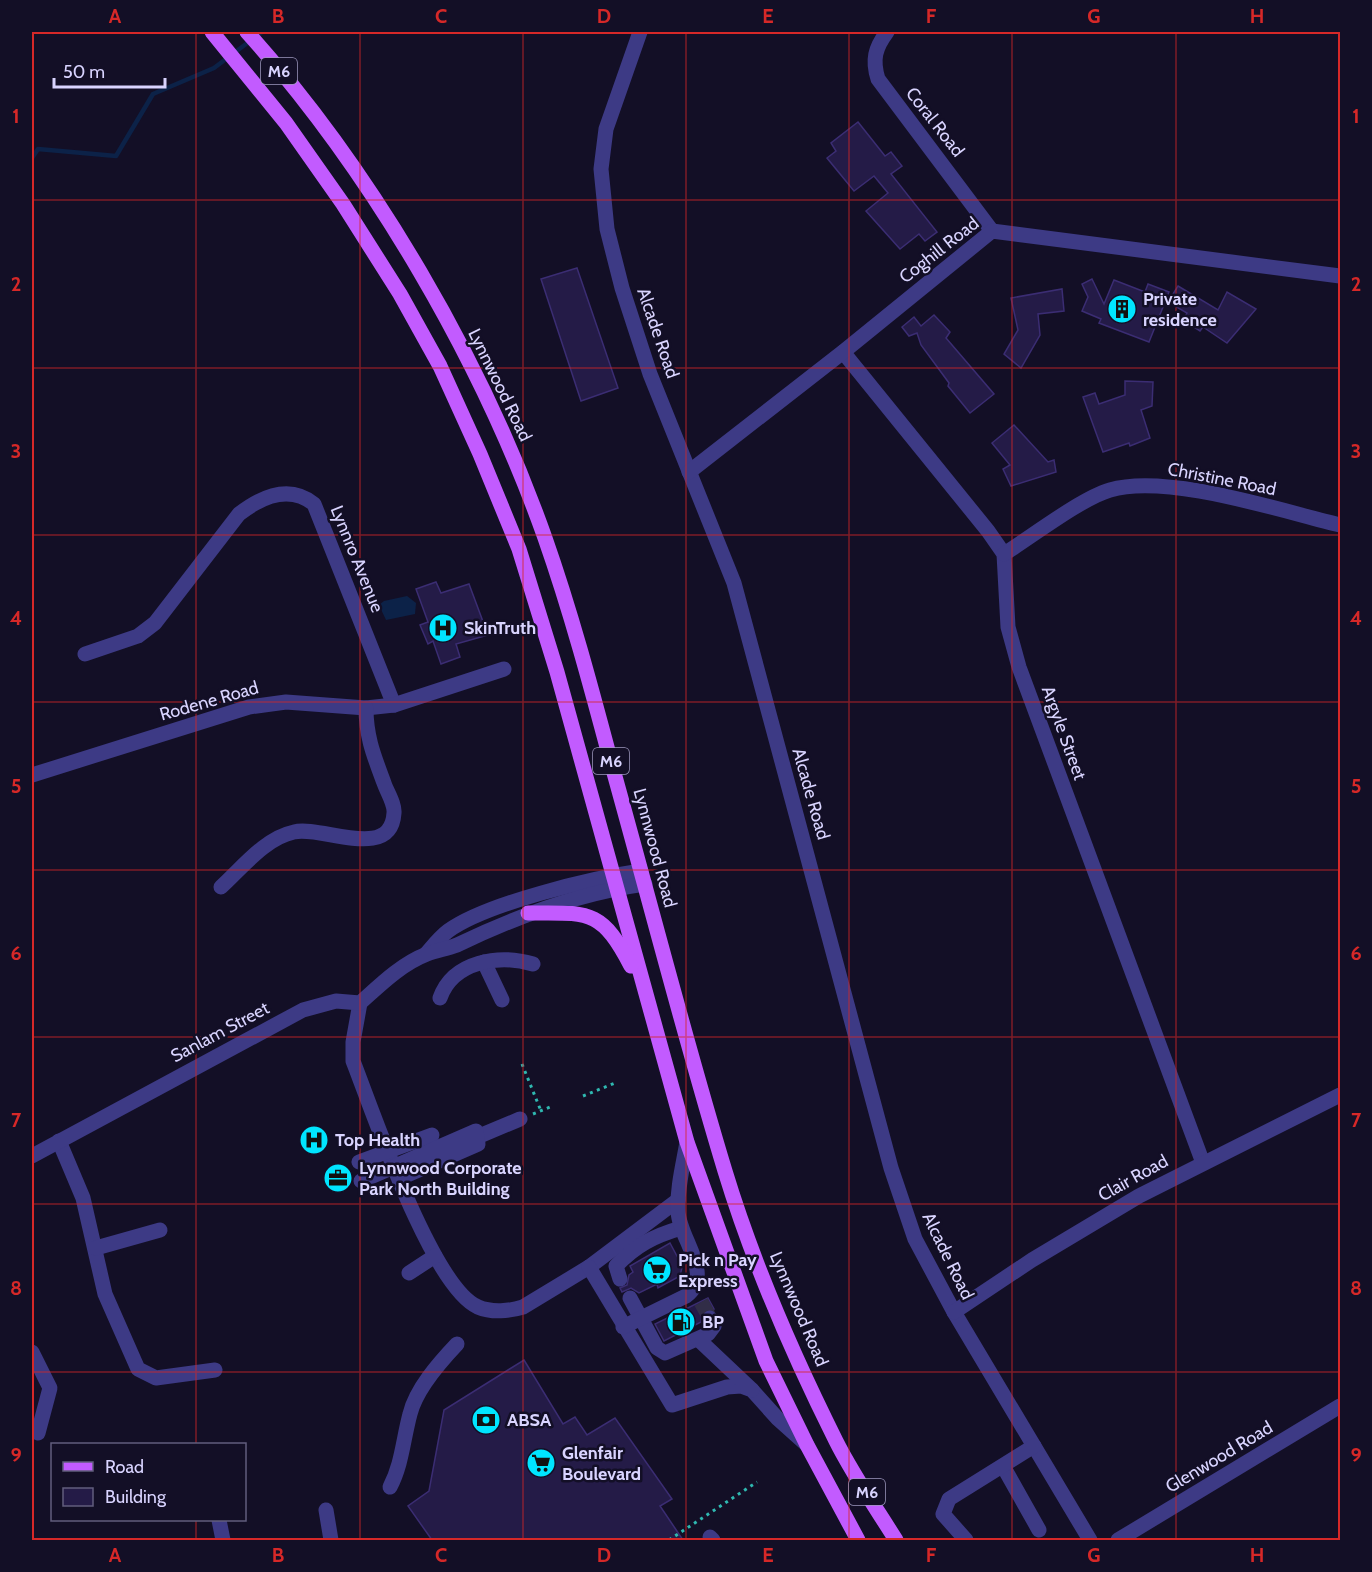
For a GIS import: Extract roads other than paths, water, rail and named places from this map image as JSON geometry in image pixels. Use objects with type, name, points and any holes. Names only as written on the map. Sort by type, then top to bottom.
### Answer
[{"type":"main road","name":"M6","points":[[212,32],[286,123],[344,204],[400,294],[440,366],[480,454],[519,549],[615,881],[687,1142],[766,1361],[807,1445],[858,1540]]},
{"type":"main road","name":"Lynnwood Road","points":[[247,32],[342,153],[424,281],[466,355],[505,437],[545,538],[580,648],[726,1174],[758,1264],[837,1444],[896,1540]]},
{"type":"main road","points":[[528,913],[575,913],[597,920],[608,927],[621,946],[644,990]]},
{"type":"street","name":"Alcade Road","points":[[640,32],[606,129],[601,169],[607,229],[622,288],[650,374],[734,583],[891,1168],[915,1239],[954,1312],[1090,1540]]},
{"type":"street","name":"Coral Road","points":[[887,32],[873,63],[878,80],[992,231]]},
{"type":"street","name":"Coghill Road","points":[[689,472],[843,352],[992,231],[1341,276]]},
{"type":"street","points":[[843,352],[988,531],[1004,554]]},
{"type":"street","name":"Christine Road","points":[[1004,554],[1090,499],[1109,490],[1135,485],[1165,485],[1341,525]]},
{"type":"street","name":"Lynnro Avenue","points":[[86,654],[138,636],[155,623],[239,514],[255,502],[276,494],[297,494],[314,504],[394,705]]},
{"type":"street","name":"Argyle Street","points":[[1004,554],[1008,627],[1019,667],[1203,1163]]},
{"type":"street","name":"Rodene Road","points":[[32,775],[249,707],[286,702],[366,708],[394,705],[504,669]]},
{"type":"street","points":[[221,886],[268,845],[288,834],[312,830],[359,840],[381,836],[389,827],[394,810],[366,731],[366,708]]},
{"type":"street","points":[[643,877],[497,907],[449,930],[426,954],[395,973],[360,1003],[353,1042],[353,1061],[394,1164],[435,1256],[468,1301],[479,1308],[512,1310],[523,1307],[589,1267],[678,1200]]},
{"type":"street","points":[[426,954],[447,949],[528,913],[615,881]]},
{"type":"street","points":[[440,998],[443,988],[452,978],[484,962],[503,958],[532,964]]},
{"type":"street","points":[[484,962],[502,1000]]},
{"type":"street","name":"Sanlam Street","points":[[32,1156],[303,1010],[336,1001],[360,1003]]},
{"type":"street","name":"Clair Road","points":[[954,1312],[1090,1224],[1203,1163],[1341,1095]]},
{"type":"street","points":[[360,1180],[437,1147],[477,1137],[520,1119]]},
{"type":"street","points":[[59,1142],[83,1198],[105,1294],[138,1369],[156,1378],[215,1370]]},
{"type":"street","points":[[624,1327],[640,1318],[698,1296],[694,1256],[681,1228],[678,1200],[687,1142]]},
{"type":"street","points":[[359,1162],[394,1164],[437,1147]]},
{"type":"street","points":[[620,1279],[616,1266],[631,1251],[654,1236],[681,1228]]},
{"type":"street","points":[[96,1248],[160,1230]]},
{"type":"street","points":[[409,1273],[435,1256]]},
{"type":"street","points":[[589,1267],[672,1405],[727,1387],[741,1386],[752,1390]]},
{"type":"street","points":[[630,1298],[657,1348],[665,1353],[712,1331],[714,1326],[710,1318]]},
{"type":"street","points":[[698,1339],[807,1445]]},
{"type":"street","points":[[390,1487],[400,1468],[410,1412],[431,1371],[457,1344]]},
{"type":"street","points":[[32,1352],[50,1388],[38,1433]]},
{"type":"street","name":"Glenwood Road","points":[[1118,1540],[1341,1406]]},
{"type":"street","points":[[966,1540],[943,1514],[944,1506],[949,1499],[1034,1446]]},
{"type":"street","points":[[1003,1466],[1039,1530]]},
{"type":"street","points":[[326,1510],[331,1540]]},
{"type":"street","points":[[219,1521],[223,1540]]},
{"type":"water","points":[[407,596],[416,603],[415,614],[386,620],[379,605],[384,601]]},
{"type":"waterway","points":[[32,158],[38,149],[116,156],[153,94],[214,68],[262,32]]},
{"type":"tunnel","points":[[701,1302],[710,1318]]},
{"type":"place","name":"Private residence","points":[[1122,309]]},
{"type":"place","name":"SkinTruth","points":[[443,628]]},
{"type":"place","name":"Top Health","points":[[314,1140]]},
{"type":"place","name":"Lynnwood Corporate Park North Building","points":[[338,1178]]},
{"type":"place","name":"Pick n Pay Express","points":[[657,1270]]},
{"type":"place","name":"BP","points":[[681,1322]]},
{"type":"place","name":"ABSA","points":[[486,1420]]},
{"type":"place","name":"Glenfair Boulevard","points":[[541,1463]]}]
